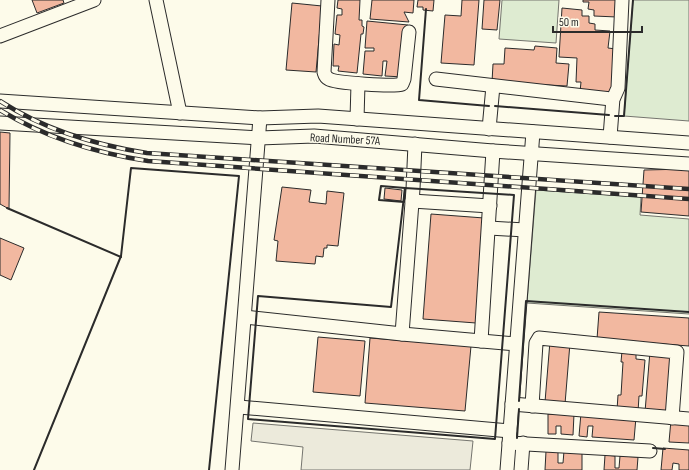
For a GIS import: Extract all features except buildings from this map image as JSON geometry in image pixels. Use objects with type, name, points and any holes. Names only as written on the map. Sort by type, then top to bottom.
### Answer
[{"type":"street","points":[[0,36],[94,0]]},
{"type":"street","points":[[156,0],[180,113]]},
{"type":"street","points":[[328,0],[324,72],[326,77],[330,80],[358,84],[402,84],[404,79],[409,32]]},
{"type":"street","points":[[610,137],[613,98],[618,88],[622,0]]},
{"type":"street","points":[[436,79],[611,99],[613,98]]},
{"type":"street","points":[[357,119],[358,84]]},
{"type":"street","points":[[489,129],[494,86]]},
{"type":"street","name":"Road Number 57A","points":[[0,101],[260,118],[318,116],[689,143]]},
{"type":"street","points":[[232,470],[260,118]]},
{"type":"street","name":"Road Number 57A","points":[[0,123],[259,138],[314,136],[493,151],[532,152],[689,164]]},
{"type":"street","points":[[507,470],[533,132]]},
{"type":"street","points":[[402,334],[415,144]]},
{"type":"street","points":[[481,340],[493,151]]},
{"type":"street","points":[[412,201],[490,206]]},
{"type":"street","points":[[489,228],[525,230]]},
{"type":"street","points":[[245,317],[402,334],[516,344]]},
{"type":"street","points":[[532,406],[536,343],[539,338],[677,352],[672,418]]},
{"type":"street","points":[[512,404],[689,419]]},
{"type":"street","points":[[238,407],[509,437],[523,443],[650,451]]},
{"type":"street","points":[[521,470],[523,443]]},
{"type":"green space","points":[[502,0],[559,0],[556,43],[499,39]]},
{"type":"green space","points":[[633,0],[689,0],[689,121],[624,116]]},
{"type":"green space","points":[[536,190],[641,197],[640,215],[689,219],[689,314],[527,303]]},
{"type":"shaded area","points":[[253,423],[473,441],[470,470],[301,470],[303,447],[251,441]]},
{"type":"railway","points":[[0,101],[35,120],[71,135],[108,146],[147,153],[689,189]]},
{"type":"railway","points":[[0,110],[35,129],[72,143],[109,154],[148,161],[689,199]]},
{"type":"wall","points":[[615,116],[624,116],[633,0]]},
{"type":"wall","points":[[426,9],[419,100],[489,106]]},
{"type":"wall","points":[[495,106],[609,115]]},
{"type":"wall","points":[[34,470],[121,256],[131,168],[239,176],[209,470]]},
{"type":"wall","points":[[381,186],[405,188],[404,202],[379,200],[381,186]]},
{"type":"wall","points":[[405,188],[514,195],[495,439],[248,419],[258,296],[391,307],[405,188]]},
{"type":"wall","points":[[7,208],[121,257]]},
{"type":"wall","points":[[519,401],[526,301],[689,312]]},
{"type":"wall","points":[[517,438],[519,409]]},
{"type":"wall","points":[[653,448],[665,449]]}]
